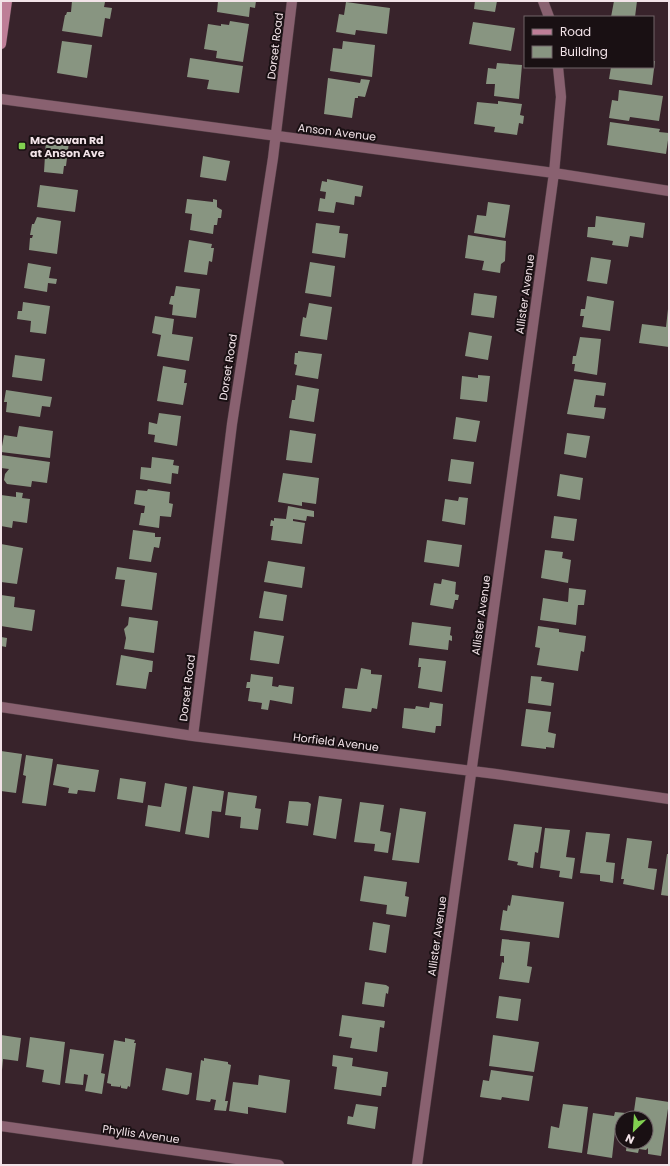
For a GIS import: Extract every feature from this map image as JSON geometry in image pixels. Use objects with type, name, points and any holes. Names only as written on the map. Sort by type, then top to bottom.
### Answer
[{"type":"street","points":[[1,44],[7,1]]},
{"type":"street","name":"Dorset Road","points":[[193,736],[232,424],[275,136],[292,1]]},
{"type":"street","points":[[543,1],[549,16]]},
{"type":"street","name":"Allister Avenue","points":[[417,1165],[554,173],[561,97],[558,68]]},
{"type":"street","name":"Anson Avenue","points":[[1,99],[554,173],[669,190]]},
{"type":"street","name":"Horfield Avenue","points":[[1,707],[193,736],[472,771],[669,799]]},
{"type":"street","name":"Phyllis Avenue","points":[[1,1126],[278,1165]]},
{"type":"building","points":[[72,1],[105,2],[104,7],[112,8],[110,19],[105,18],[102,37],[62,31],[65,15],[67,12],[71,12]]},
{"type":"building","points":[[218,1],[256,1],[255,8],[250,7],[249,17],[217,12]]},
{"type":"building","points":[[475,1],[497,1],[495,12],[474,9]]},
{"type":"building","points":[[614,1],[637,1],[635,16],[611,16]]},
{"type":"building","points":[[346,2],[390,8],[387,34],[356,30],[355,35],[336,32],[339,14],[344,15]]},
{"type":"building","points":[[230,21],[249,24],[243,62],[216,58],[217,51],[204,49],[208,24],[221,26],[221,24],[229,25]]},
{"type":"building","points":[[473,22],[515,28],[511,51],[469,44]]},
{"type":"building","points":[[62,41],[92,45],[87,78],[57,73]]},
{"type":"building","points":[[343,41],[375,45],[372,77],[330,71],[333,48],[342,49]]},
{"type":"building","points":[[190,58],[243,66],[239,93],[207,89],[209,80],[187,77]]},
{"type":"building","points":[[655,61],[652,85],[609,79],[611,68],[654,68]]},
{"type":"building","points":[[497,63],[522,65],[519,99],[494,96],[495,84],[486,84],[488,68],[496,69]]},
{"type":"building","points":[[328,78],[360,83],[361,79],[370,80],[365,97],[358,96],[358,98],[355,98],[352,118],[324,114]]},
{"type":"building","points":[[619,90],[663,96],[659,121],[630,117],[629,121],[609,118],[612,100],[618,101]]},
{"type":"building","points":[[498,101],[522,104],[520,115],[524,116],[523,124],[519,123],[517,135],[494,132],[495,127],[474,124],[477,102],[498,104]]},
{"type":"building","points":[[610,122],[660,129],[659,132],[669,133],[666,154],[607,145]]},
{"type":"building","points":[[46,139],[69,142],[66,166],[64,166],[63,174],[44,172]]},
{"type":"building","points":[[203,156],[230,161],[226,181],[200,177]]},
{"type":"building","points":[[327,179],[363,186],[361,197],[355,196],[354,205],[336,202],[334,213],[318,211],[320,198],[325,199],[326,192],[320,191],[322,181],[327,182]]},
{"type":"building","points":[[40,185],[78,190],[75,212],[37,207]]},
{"type":"building","points":[[187,199],[213,202],[213,199],[217,200],[217,207],[222,210],[221,218],[218,218],[217,225],[214,225],[213,234],[190,230],[192,214],[185,213]]},
{"type":"building","points":[[488,202],[510,205],[505,238],[474,233],[477,215],[486,216]]},
{"type":"building","points":[[596,216],[645,223],[643,238],[630,236],[628,247],[612,245],[613,241],[587,237],[588,227],[595,227]]},
{"type":"building","points":[[37,217],[61,221],[57,254],[29,250],[30,238],[32,238],[33,235],[30,235],[32,224],[34,224]]},
{"type":"building","points":[[316,223],[340,226],[339,233],[348,234],[345,258],[312,253]]},
{"type":"building","points":[[468,235],[506,241],[505,261],[501,264],[500,273],[482,270],[484,261],[465,258]]},
{"type":"building","points":[[189,240],[212,244],[211,248],[214,248],[212,262],[209,261],[207,275],[184,272]]},
{"type":"building","points":[[591,257],[611,260],[607,284],[587,281]]},
{"type":"building","points":[[310,262],[335,266],[331,297],[305,293]]},
{"type":"building","points":[[28,263],[51,267],[49,278],[57,279],[56,284],[48,283],[47,292],[24,288]]},
{"type":"building","points":[[176,286],[200,289],[196,318],[172,315],[173,305],[169,304],[171,296],[174,296]]},
{"type":"building","points":[[474,293],[497,296],[494,318],[471,315]]},
{"type":"building","points":[[587,296],[614,301],[610,331],[582,327],[584,316],[580,316],[581,309],[585,309]]},
{"type":"building","points":[[23,302],[50,306],[46,334],[30,332],[31,321],[17,319],[18,311],[22,311]]},
{"type":"building","points":[[309,303],[332,307],[327,340],[300,336],[303,317],[306,318]]},
{"type":"building","points":[[668,309],[669,347],[639,343],[642,324],[666,327]]},
{"type":"building","points":[[155,316],[174,319],[172,334],[193,337],[189,361],[157,356],[161,335],[152,333]]},
{"type":"building","points":[[469,332],[492,336],[488,360],[465,356]]},
{"type":"building","points":[[580,337],[601,339],[597,375],[574,371],[575,364],[572,364],[573,356],[576,356]]},
{"type":"building","points":[[298,351],[322,354],[318,379],[295,375],[297,365],[294,364],[295,353],[298,353]]},
{"type":"building","points":[[15,355],[45,359],[42,381],[12,377]]},
{"type":"building","points":[[163,366],[186,370],[184,383],[187,383],[183,405],[157,401]]},
{"type":"building","points":[[478,375],[490,376],[487,402],[460,399],[462,376],[478,378]]},
{"type":"building","points":[[574,379],[606,383],[604,396],[596,395],[594,407],[606,408],[604,419],[567,414]]},
{"type":"building","points":[[297,385],[319,389],[314,422],[289,418],[292,400],[295,400]]},
{"type":"building","points":[[6,390],[52,397],[50,407],[42,406],[40,417],[6,412],[7,402],[4,402]]},
{"type":"building","points":[[159,413],[181,416],[177,446],[154,442],[155,435],[148,434],[149,422],[157,424]]},
{"type":"building","points":[[456,417],[480,421],[476,442],[453,439]]},
{"type":"building","points":[[19,426],[53,431],[50,458],[1,452],[4,435],[17,437]]},
{"type":"building","points":[[290,430],[316,434],[312,463],[286,460]]},
{"type":"building","points":[[567,433],[590,436],[586,458],[564,454]]},
{"type":"building","points":[[1,455],[50,462],[47,483],[32,481],[31,487],[7,484],[4,480],[5,474],[9,469],[1,468]]},
{"type":"building","points":[[152,457],[174,460],[173,465],[179,466],[178,474],[172,473],[171,484],[140,479],[141,467],[151,468]]},
{"type":"building","points":[[451,459],[474,462],[471,484],[448,481]]},
{"type":"building","points":[[283,473],[319,478],[316,504],[302,502],[302,506],[278,502]]},
{"type":"building","points":[[560,474],[583,478],[580,500],[557,496]]},
{"type":"building","points":[[148,489],[170,492],[169,503],[173,504],[171,517],[160,516],[159,528],[139,525],[141,513],[144,513],[145,506],[134,504],[136,490],[147,491]]},
{"type":"building","points":[[16,492],[23,493],[22,498],[30,499],[27,523],[13,521],[12,528],[1,526],[1,495],[16,497]]},
{"type":"building","points":[[459,497],[468,498],[465,525],[442,521],[445,499],[458,501]]},
{"type":"building","points":[[288,506],[314,511],[314,517],[307,516],[306,521],[293,519],[293,521],[305,523],[302,544],[271,540],[273,526],[270,526],[271,520],[274,521],[274,518],[286,519]]},
{"type":"building","points":[[554,516],[577,519],[574,541],[551,538]]},
{"type":"building","points":[[133,530],[155,533],[155,537],[161,537],[159,548],[154,547],[151,562],[129,559]]},
{"type":"building","points":[[427,540],[462,545],[459,567],[424,562]]},
{"type":"building","points":[[1,544],[23,548],[17,584],[1,582]]},
{"type":"building","points":[[545,550],[563,552],[562,558],[571,560],[568,583],[541,578]]},
{"type":"building","points":[[268,561],[305,567],[302,588],[264,582]]},
{"type":"building","points":[[117,567],[157,573],[152,610],[121,606],[125,580],[115,579]]},
{"type":"building","points":[[442,579],[456,582],[455,594],[459,595],[458,600],[455,600],[453,609],[430,605],[434,583],[441,584]]},
{"type":"building","points":[[569,588],[586,590],[584,605],[578,605],[576,625],[540,620],[543,598],[568,602]]},
{"type":"building","points":[[264,591],[287,595],[283,621],[259,618]]},
{"type":"building","points":[[1,595],[15,597],[14,607],[35,610],[32,631],[1,626]]},
{"type":"building","points":[[129,617],[158,621],[154,653],[124,649],[126,638],[124,629],[128,625]]},
{"type":"building","points":[[412,622],[451,627],[450,635],[452,636],[452,641],[449,640],[448,650],[409,645]]},
{"type":"building","points":[[538,626],[559,629],[559,632],[586,636],[584,652],[581,651],[578,671],[537,665],[540,648],[535,647]]},
{"type":"building","points":[[254,631],[284,636],[279,664],[250,660]]},
{"type":"building","points":[[1,637],[7,638],[6,647],[1,646]]},
{"type":"building","points":[[121,655],[153,661],[152,672],[149,672],[146,689],[116,685]]},
{"type":"building","points":[[419,658],[446,661],[442,692],[418,688],[421,667],[418,667]]},
{"type":"building","points":[[361,668],[371,670],[371,674],[382,675],[377,709],[372,708],[371,712],[342,708],[345,688],[357,689]]},
{"type":"building","points":[[251,674],[273,677],[272,686],[278,687],[279,685],[294,687],[292,704],[270,700],[268,710],[261,709],[262,703],[248,701],[250,688],[246,688],[247,682],[250,682]]},
{"type":"building","points":[[531,676],[542,677],[541,681],[554,683],[551,706],[528,703]]},
{"type":"building","points":[[430,702],[443,704],[441,726],[436,726],[435,733],[402,728],[404,708],[415,709],[416,706],[429,708]]},
{"type":"building","points":[[526,709],[551,712],[548,732],[556,734],[554,748],[546,747],[546,749],[521,746]]},
{"type":"building","points":[[1,751],[22,754],[16,793],[1,791]]},
{"type":"building","points":[[26,755],[53,759],[46,806],[22,803],[26,776],[23,775]]},
{"type":"building","points":[[57,764],[99,770],[95,792],[78,790],[77,794],[68,793],[69,788],[53,785]]},
{"type":"building","points":[[120,778],[146,782],[143,803],[117,799]]},
{"type":"building","points":[[165,783],[187,787],[180,832],[145,826],[148,805],[161,807]]},
{"type":"building","points":[[193,786],[224,791],[221,812],[212,811],[209,838],[185,834]]},
{"type":"building","points":[[228,792],[257,796],[255,808],[261,809],[258,830],[240,828],[241,817],[225,815]]},
{"type":"building","points":[[319,796],[342,799],[336,839],[313,835]]},
{"type":"building","points":[[289,801],[308,802],[311,804],[308,826],[286,823]]},
{"type":"building","points":[[360,802],[384,805],[380,831],[391,833],[388,853],[374,851],[375,844],[354,842]]},
{"type":"building","points":[[400,808],[426,812],[419,863],[392,860]]},
{"type":"building","points":[[514,824],[542,827],[538,853],[535,852],[533,868],[517,865],[518,862],[508,860]]},
{"type":"building","points":[[545,828],[570,830],[566,857],[575,858],[572,879],[559,877],[560,871],[540,868]]},
{"type":"building","points":[[586,832],[610,834],[606,862],[615,863],[613,883],[600,881],[600,875],[580,873]]},
{"type":"building","points":[[627,838],[652,841],[648,868],[657,869],[654,890],[623,884],[624,879],[621,879]]},
{"type":"building","points":[[667,854],[669,854],[669,896],[661,895]]},
{"type":"building","points":[[364,876],[407,882],[405,896],[409,897],[406,917],[386,914],[387,905],[360,901]]},
{"type":"building","points":[[512,895],[564,902],[559,938],[500,930],[503,910],[507,911],[508,905],[510,906]]},
{"type":"building","points":[[373,922],[390,925],[386,953],[369,950]]},
{"type":"building","points":[[502,939],[530,942],[527,966],[532,967],[529,983],[499,979],[502,962],[504,963],[504,956],[500,956]]},
{"type":"building","points":[[365,982],[386,985],[389,987],[388,994],[386,993],[384,1007],[362,1004]]},
{"type":"building","points":[[499,996],[521,999],[518,1021],[496,1018]]},
{"type":"building","points":[[342,1015],[385,1021],[384,1028],[380,1027],[377,1052],[350,1048],[352,1038],[339,1036]]},
{"type":"building","points":[[1,1035],[21,1038],[18,1061],[3,1059],[2,1070]]},
{"type":"building","points":[[493,1035],[539,1042],[534,1072],[489,1066]]},
{"type":"building","points":[[30,1037],[65,1042],[60,1085],[42,1082],[44,1070],[26,1067]]},
{"type":"building","points":[[125,1038],[135,1040],[134,1043],[136,1043],[130,1087],[128,1086],[127,1089],[121,1088],[121,1085],[120,1087],[111,1086],[111,1084],[107,1083],[114,1040],[125,1042]]},
{"type":"building","points":[[70,1049],[104,1054],[101,1073],[105,1074],[102,1094],[85,1091],[88,1075],[84,1074],[83,1085],[65,1083]]},
{"type":"building","points":[[333,1055],[353,1058],[352,1066],[388,1072],[386,1087],[382,1087],[381,1096],[334,1089],[337,1067],[332,1066]]},
{"type":"building","points":[[204,1058],[228,1062],[228,1064],[231,1065],[225,1101],[228,1101],[226,1111],[214,1110],[216,1100],[211,1099],[210,1102],[196,1100],[201,1060],[204,1061]]},
{"type":"building","points":[[166,1068],[192,1073],[189,1094],[187,1095],[162,1090]]},
{"type":"building","points":[[491,1070],[533,1076],[529,1101],[502,1097],[501,1100],[480,1097],[483,1080],[489,1081]]},
{"type":"building","points":[[259,1075],[290,1080],[286,1113],[248,1107],[248,1114],[229,1111],[233,1082],[258,1085]]},
{"type":"building","points":[[636,1097],[669,1102],[661,1156],[648,1154],[648,1150],[654,1150],[654,1110],[634,1110]]},
{"type":"building","points":[[356,1104],[378,1107],[375,1129],[347,1124],[348,1116],[353,1117]]},
{"type":"building","points":[[563,1104],[588,1107],[582,1153],[548,1148],[551,1126],[559,1128]]},
{"type":"building","points":[[593,1113],[614,1116],[612,1158],[587,1154]]},
{"type":"building","points":[[626,1150],[639,1150],[638,1153]]},
{"type":"place","name":"McCowan Rd at Anson Ave","points":[[22,146]]}]
